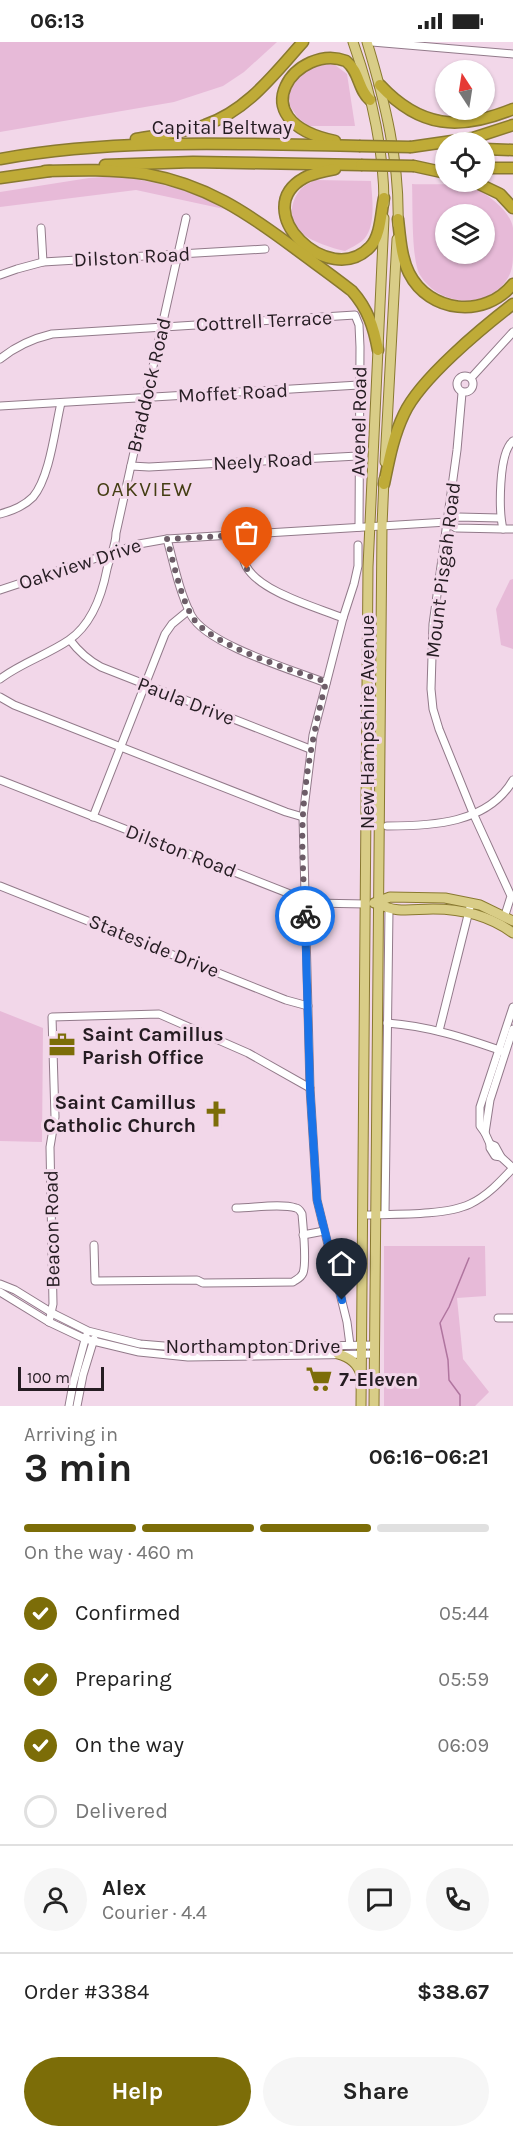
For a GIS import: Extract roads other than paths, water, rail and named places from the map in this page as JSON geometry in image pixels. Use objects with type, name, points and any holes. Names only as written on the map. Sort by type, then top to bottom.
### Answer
[{"type":"highway","points":[[70,149],[178,132],[219,119],[257,92],[303,42]]},
{"type":"highway","points":[[359,146],[312,135],[297,126],[283,102],[284,82],[293,66],[302,59],[320,54],[332,54],[352,67],[363,94],[370,100]]},
{"type":"highway","points":[[380,85],[401,106],[435,121],[477,120],[513,110]]},
{"type":"highway","points":[[411,147],[473,138],[513,125]]},
{"type":"highway","name":"Capital Beltway","points":[[0,159],[70,149],[194,143],[435,148]]},
{"type":"highway","points":[[495,149],[513,150]]},
{"type":"highway","name":"Capital Beltway","points":[[0,178],[115,164],[161,162],[435,167]]},
{"type":"highway","points":[[362,165],[320,172],[297,183],[285,203],[285,218],[291,230],[306,245],[329,258],[338,260],[356,257],[375,241],[384,198]]},
{"type":"highway","points":[[414,166],[435,171]]},
{"type":"highway","points":[[495,168],[513,168]]},
{"type":"highway","points":[[45,171],[107,171],[144,174],[187,184],[227,201],[254,218],[352,291],[371,320],[378,350]]},
{"type":"highway","points":[[495,192],[513,207]]},
{"type":"highway","points":[[398,219],[405,264],[414,283],[429,297],[451,306],[475,307],[494,301],[513,284]]},
{"type":"highway","points":[[384,484],[392,443],[405,411],[427,381],[495,318],[513,305]]},
{"type":"main road","name":"New Hampshire Avenue","points":[[366,42],[380,85],[394,155],[398,219],[382,526],[378,903],[381,1214],[374,1406]]},
{"type":"main road","name":"New Hampshire Avenue","points":[[353,43],[370,100],[381,155],[384,198],[384,244],[369,527],[361,1406]]},
{"type":"main road","points":[[366,904],[378,903],[390,897],[445,898],[471,903],[509,918]]},
{"type":"main road","points":[[378,903],[388,910],[446,909],[468,913],[481,916],[513,933]]},
{"type":"main road","points":[[338,1354],[353,1362],[360,1370],[362,1380]]},
{"type":"street","points":[[353,43],[366,42]]},
{"type":"street","points":[[372,42],[513,54]]},
{"type":"street","name":"Braddock Road","points":[[0,679],[12,670],[70,639],[97,606],[104,589],[112,552],[116,544],[116,533],[186,219]]},
{"type":"street","points":[[41,228],[43,262]]},
{"type":"street","name":"Dilston Road","points":[[0,275],[16,268],[43,262],[265,249]]},
{"type":"street","name":"Cottrell Terrace","points":[[0,359],[13,348],[31,339],[52,334],[355,315]]},
{"type":"street","name":"Avenel Road","points":[[355,315],[359,325],[358,527]]},
{"type":"street","points":[[471,378],[513,332]]},
{"type":"street","points":[[462,376],[471,378],[473,387],[469,392],[462,393],[456,387],[457,380],[462,376]]},
{"type":"street","name":"Moffet Road","points":[[0,406],[359,385]]},
{"type":"street","name":"Mount Pisgah Road","points":[[462,393],[458,450],[433,624],[432,697],[439,729],[473,813],[511,897],[509,918]]},
{"type":"street","points":[[0,514],[25,504],[44,480],[61,403]]},
{"type":"street","points":[[503,529],[500,518],[504,456],[513,441]]},
{"type":"street","name":"Neely Road","points":[[131,466],[358,456]]},
{"type":"street","points":[[447,522],[458,517],[500,518]]},
{"type":"street","points":[[447,522],[456,528],[513,529]]},
{"type":"street","name":"Oakview Drive","points":[[0,590],[112,552],[167,539],[447,522]]},
{"type":"street","points":[[240,535],[243,559],[247,569],[258,581],[270,589],[343,618]]},
{"type":"street","points":[[167,539],[180,588],[189,610],[192,617],[205,630],[218,639],[326,682]]},
{"type":"street","points":[[350,1345],[342,1300],[317,1200],[310,1088],[303,817],[310,749],[358,566],[358,545]]},
{"type":"street","points":[[93,817],[165,634],[172,624],[189,610]]},
{"type":"street","name":"Paula Drive","points":[[70,639],[79,652],[90,661],[310,749]]},
{"type":"street","points":[[0,697],[14,705],[120,747],[303,817]]},
{"type":"street","name":"Dilston Road","points":[[0,780],[313,903],[366,904]]},
{"type":"street","points":[[387,826],[432,826],[457,820],[489,806],[500,797],[513,780]]},
{"type":"street","name":"Stateside Drive","points":[[0,886],[286,1000],[308,1006]]},
{"type":"street","points":[[439,1030],[471,903]]},
{"type":"street","points":[[381,1214],[388,910]]},
{"type":"street","points":[[502,1051],[513,1007]]},
{"type":"street","name":"Beacon Road","points":[[49,1322],[53,1304],[51,1137],[55,1117],[52,1017],[159,1014],[248,1053],[310,1088]]},
{"type":"street","points":[[387,1023],[416,1025],[439,1030],[502,1051]]},
{"type":"street","points":[[363,1215],[463,1207],[496,1187],[513,1168],[501,1157],[495,1146],[490,1144],[486,1133],[480,1126],[480,1107],[513,1029]]},
{"type":"street","points":[[94,1245],[95,1281],[292,1282],[302,1276],[304,1270],[302,1214],[297,1208],[237,1208]]},
{"type":"street","points":[[303,1235],[324,1231]]},
{"type":"street","name":"Northampton Drive","points":[[0,1284],[15,1290],[51,1313],[92,1332],[140,1344],[181,1348],[350,1345],[363,1349]]},
{"type":"street","name":"Northampton Drive","points":[[0,1292],[49,1322],[85,1339],[139,1352],[175,1356],[338,1354],[375,1349]]},
{"type":"street","points":[[498,1318],[513,1318]]},
{"type":"street","points":[[69,1406],[85,1339],[92,1332]]},
{"type":"street","points":[[77,1406],[83,1375],[94,1341],[92,1332]]},
{"type":"waterway","points":[[460,1406],[460,1395],[449,1380],[448,1360],[440,1323],[469,1258]]},
{"type":"place","name":"Saint Camillus Parish Office","points":[[62,1045]]},
{"type":"place","name":"Saint Camillus Catholic Church","points":[[216,1114]]},
{"type":"place","name":"7-Eleven","points":[[319,1379]]},
{"type":"district","name":"OAKVIEW","points":[[145,489]]}]
